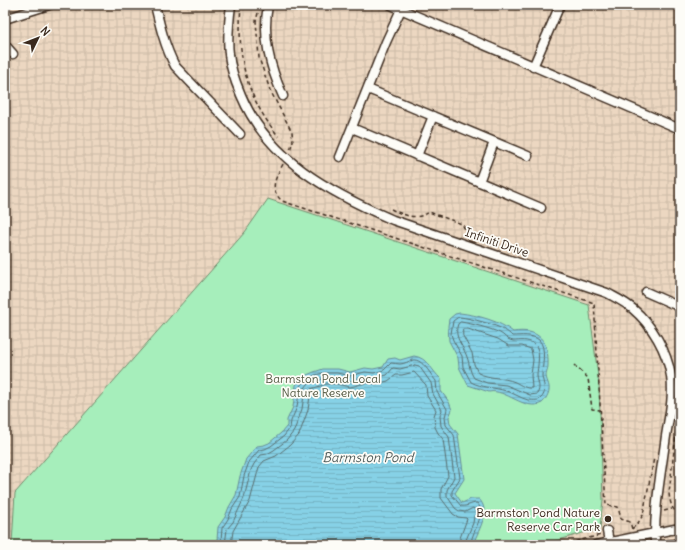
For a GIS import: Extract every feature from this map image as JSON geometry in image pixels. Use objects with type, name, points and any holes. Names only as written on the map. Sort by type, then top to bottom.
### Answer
[{"type":"street","points":[[5,19],[49,5]]},
{"type":"street","points":[[155,5],[162,34],[170,57],[175,66],[240,134]]},
{"type":"street","name":"Infiniti Drive","points":[[231,5],[228,35],[228,53],[231,69],[245,105],[283,161],[359,205],[393,220],[607,293],[632,308],[643,318],[659,342],[664,353],[669,366],[672,387],[655,512],[655,545]]},
{"type":"street","points":[[268,5],[266,31],[268,52],[274,74],[283,96]]},
{"type":"street","points":[[391,5],[402,7],[533,67],[680,129]]},
{"type":"street","points":[[533,67],[560,5]]},
{"type":"street","points":[[340,158],[386,42],[402,7]]},
{"type":"street","points":[[5,45],[13,54]]},
{"type":"street","points":[[368,89],[528,156]]},
{"type":"street","points":[[417,156],[433,116]]},
{"type":"street","points":[[352,128],[541,208]]},
{"type":"street","points":[[479,182],[494,142]]},
{"type":"street","points":[[646,292],[680,307]]},
{"type":"street","points":[[596,545],[608,536],[655,532],[680,528]]},
{"type":"street","points":[[670,545],[680,544]]},
{"type":"path","points":[[259,10],[256,21],[259,58],[270,90],[294,137],[292,146],[283,161],[275,182],[274,190],[282,201],[594,303],[606,505],[618,507],[621,519],[630,522],[632,529],[643,515],[655,455]]},
{"type":"path","points":[[283,161],[286,167]]},
{"type":"path","points":[[574,365],[588,378],[592,409],[600,410]]},
{"type":"path","points":[[673,509],[680,516]]},
{"type":"path","points":[[562,545],[594,536],[608,536]]},
{"type":"shaded area","points":[[20,5],[680,5],[680,545],[5,545],[5,10]]},
{"type":"green space","name":"Barmston Pond Local Nature Reserve","points":[[268,199],[589,305],[599,384],[603,500],[600,528],[542,545],[12,544],[15,493],[245,232]]},
{"type":"water","points":[[460,313],[488,319],[508,328],[513,332],[530,332],[541,338],[547,349],[548,369],[546,375],[549,388],[548,395],[542,403],[529,405],[502,393],[489,392],[468,385],[459,367],[458,358],[449,341],[449,319],[455,314]]},
{"type":"water","name":"Barmston Pond","points":[[414,356],[423,359],[441,379],[441,391],[449,402],[452,410],[449,417],[450,424],[458,434],[464,479],[455,493],[462,503],[471,499],[479,499],[484,509],[483,520],[474,542],[475,545],[210,545],[214,544],[217,540],[218,527],[236,495],[240,476],[246,459],[257,446],[269,443],[287,426],[287,420],[293,407],[296,385],[302,377],[323,369],[338,369],[350,372],[365,368],[373,369],[383,367],[388,359],[395,358],[400,360]]},
{"type":"place","name":"Barmston Pond Nature Reserve Car Park","points":[[608,519]]}]
